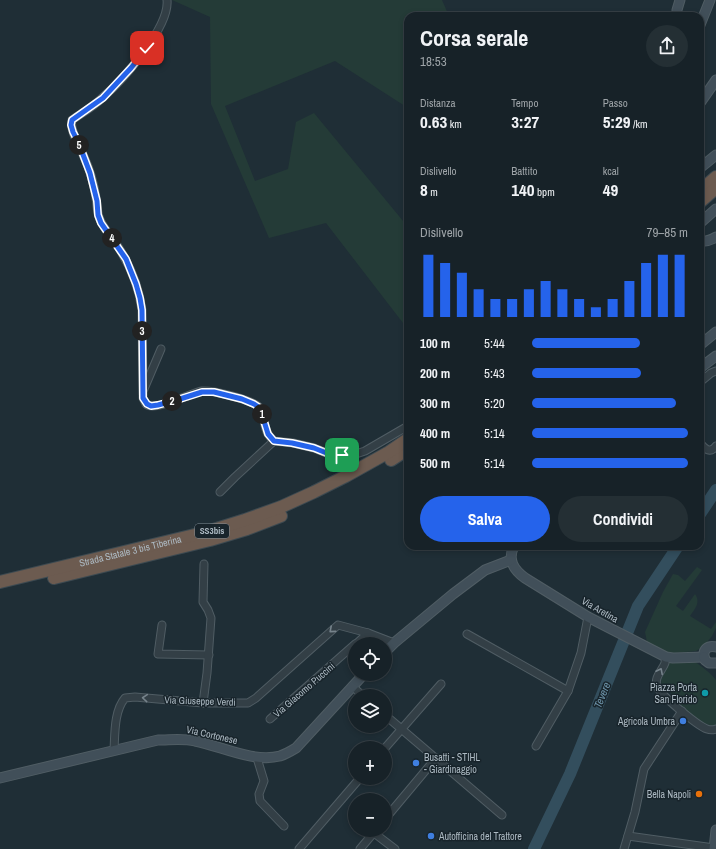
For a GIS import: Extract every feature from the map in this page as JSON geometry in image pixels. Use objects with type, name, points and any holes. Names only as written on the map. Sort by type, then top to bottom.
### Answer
[{"type":"highway","points":[[704,188],[716,177]]},
{"type":"highway","points":[[704,198],[716,188]]},
{"type":"highway","name":"Strada Statale 3 bis Tiberina","points":[[0,582],[207,532],[245,520],[281,507],[320,489],[346,476],[404,442]]},
{"type":"highway","name":"Strada Statale 3 bis Tiberina","points":[[0,591],[210,540],[247,529],[284,515],[350,483],[404,452]]},
{"type":"street","points":[[167,0],[165,16],[147,48],[107,94],[72,120],[71,125],[90,173],[97,201],[98,215],[101,223],[126,259],[140,298],[142,310],[143,398],[147,404],[151,406],[202,392],[214,392],[242,399],[260,408],[268,434],[274,441],[314,448],[329,454],[353,455],[365,451],[404,428]]},
{"type":"street","points":[[677,12],[680,0]]},
{"type":"street","points":[[704,15],[710,0]]},
{"type":"street","points":[[704,97],[716,80]]},
{"type":"street","points":[[704,165],[716,155]]},
{"type":"street","points":[[704,220],[716,209]]},
{"type":"street","points":[[704,241],[716,237]]},
{"type":"street","points":[[704,342],[716,332]]},
{"type":"street","points":[[143,391],[161,349]]},
{"type":"street","points":[[704,365],[716,356]]},
{"type":"street","points":[[704,379],[716,371]]},
{"type":"street","points":[[220,492],[274,441]]},
{"type":"street","points":[[704,447],[707,450],[711,450],[716,446]]},
{"type":"street","points":[[394,643],[453,594],[485,570],[511,560],[512,550]]},
{"type":"street","name":"Via Aretina","points":[[511,560],[517,572],[525,578],[602,625],[666,657],[704,657]]},
{"type":"street","points":[[203,703],[209,654],[211,618],[203,602],[204,564]]},
{"type":"street","points":[[536,746],[568,691],[581,653],[588,617]]},
{"type":"street","points":[[162,625],[158,654],[209,654]]},
{"type":"street","name":"Via Giuseppe Verdi","points":[[114,750],[116,722],[120,704],[125,698],[135,697],[203,703],[248,703],[338,625],[368,633],[394,643]]},
{"type":"street","name":"Via Giacomo Puccini","points":[[363,637],[368,633]]},
{"type":"street","points":[[468,634],[568,691]]},
{"type":"street","points":[[715,644],[708,647],[704,651],[704,657],[707,662],[716,664]]},
{"type":"street","name":"Via Giacomo Puccini","points":[[270,719],[348,650]]},
{"type":"street","points":[[666,657],[657,678],[657,686],[682,711],[706,729],[716,729]]},
{"type":"street","name":"Via Cortonese","points":[[0,778],[158,740],[194,740],[257,758],[279,756],[296,748],[357,681]]},
{"type":"street","points":[[391,741],[441,684]]},
{"type":"street","points":[[352,686],[355,689]]},
{"type":"street","points":[[624,849],[635,812],[644,769],[682,711]]},
{"type":"street","points":[[392,721],[502,816]]},
{"type":"street","points":[[257,758],[264,781],[259,794],[260,800],[284,826]]},
{"type":"street","points":[[392,811],[436,758]]},
{"type":"street","points":[[299,849],[354,785]]},
{"type":"street","points":[[628,836],[714,848],[716,830]]},
{"type":"street","points":[[360,849],[370,837]]},
{"type":"street","points":[[382,837],[395,849]]},
{"type":"green space","points":[[172,0],[442,0],[447,12],[404,12],[404,105],[335,61],[225,106],[255,181],[288,169],[296,122],[314,113],[404,222],[404,324],[326,223],[269,238],[211,104],[210,17]]},
{"type":"green space","points":[[697,567],[702,570],[676,606],[683,611],[695,594],[697,597],[697,603],[690,616],[711,629],[716,622],[716,628],[712,636],[704,646],[696,651],[673,653],[667,652],[647,642],[645,632],[673,574],[678,575],[685,581]]},
{"type":"green space","points":[[668,659],[691,660],[705,669],[716,680],[716,726],[701,722],[692,716],[679,706],[682,703],[664,687],[662,688],[661,679]]},
{"type":"waterway","name":"Tevere","points":[[704,508],[716,490]]},
{"type":"waterway","name":"Tevere","points":[[534,849],[570,774],[638,606],[675,550]]},
{"type":"place","name":"Piazza Porta San Florido","points":[[705,693]]},
{"type":"place","name":"Agricola Umbra","points":[[683,721]]},
{"type":"place","name":"Busatti - STIHL - Giardinaggio","points":[[416,763]]},
{"type":"place","name":"Bella Napoli","points":[[699,794]]},
{"type":"place","name":"Autofficina del Trattore","points":[[431,836]]},
{"type":"route","points":[[147,48],[115,86],[103,98],[72,120],[71,125],[90,173],[97,201],[98,215],[101,223],[126,259],[140,298],[142,310],[143,398],[147,404],[151,406],[202,392],[214,392],[242,399],[260,408],[268,434],[274,441],[292,443],[314,448],[329,454],[342,455]]}]
